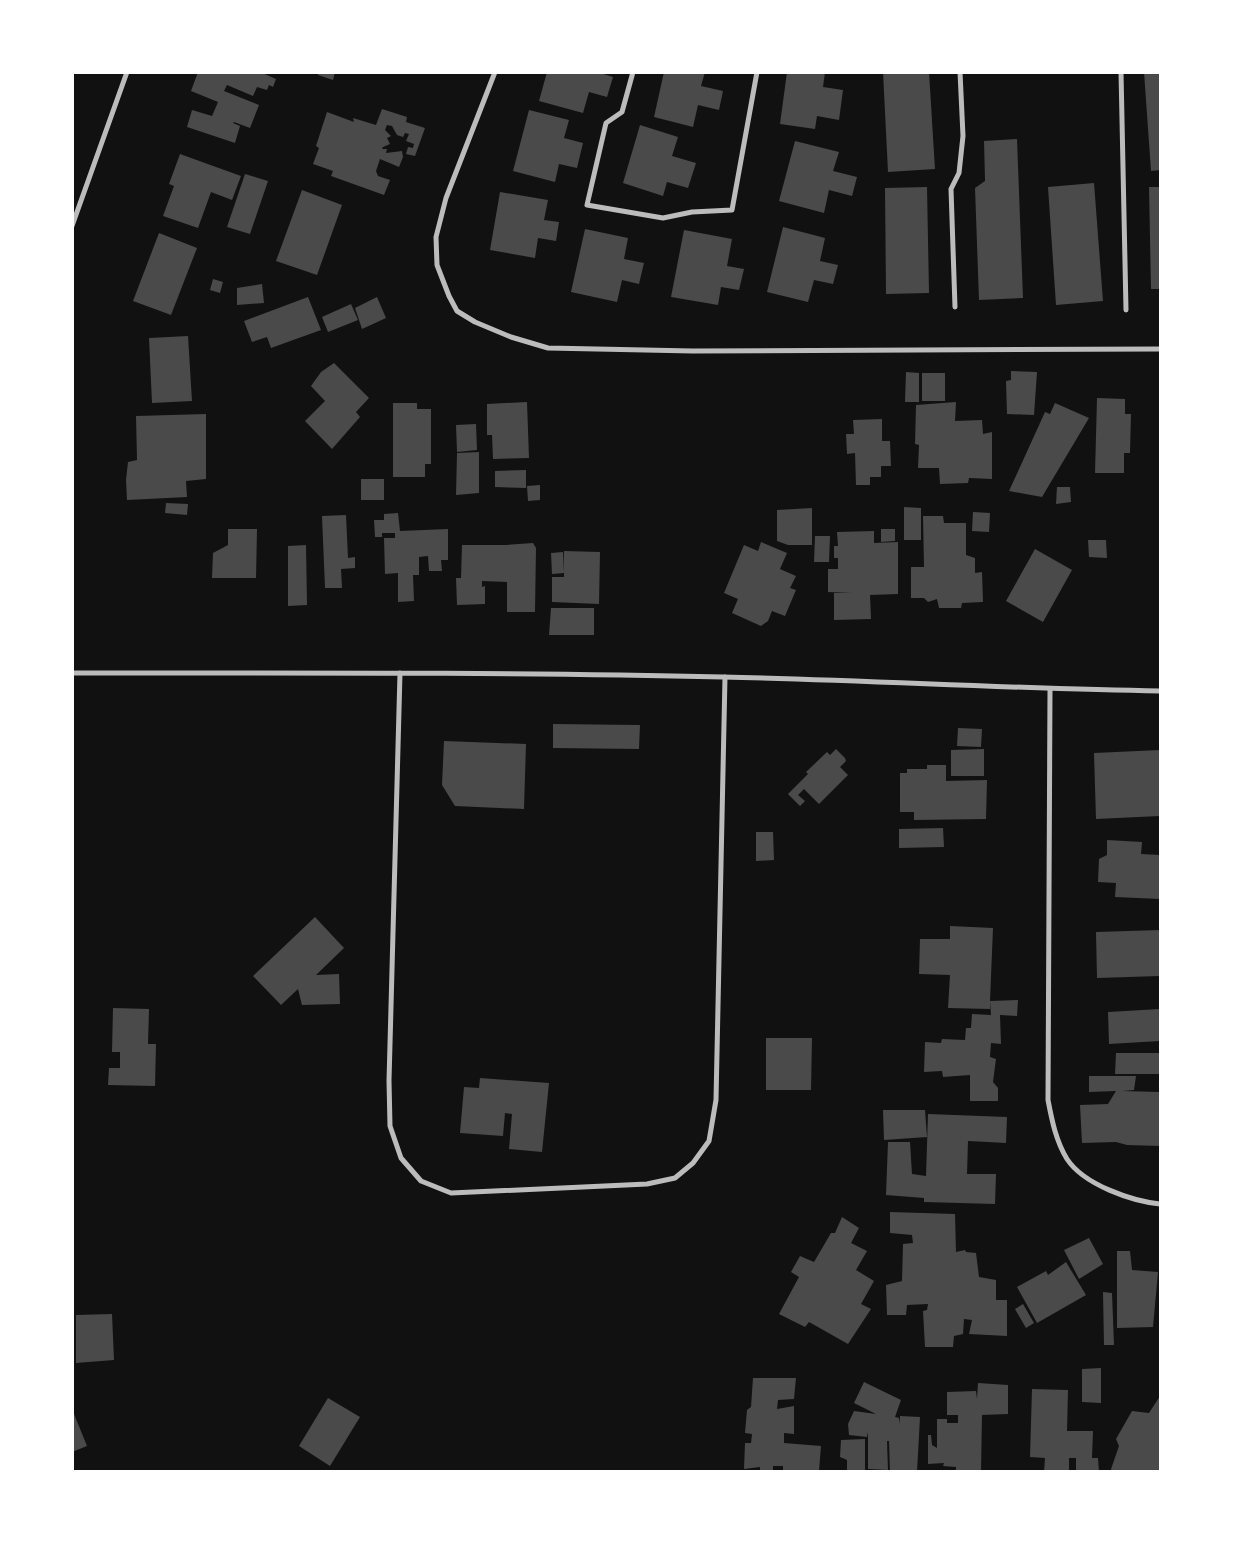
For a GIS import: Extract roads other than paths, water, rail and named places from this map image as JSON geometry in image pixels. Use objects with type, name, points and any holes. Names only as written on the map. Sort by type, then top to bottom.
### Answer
[{"type":"street","points":[[72,226],[127,72]]},
{"type":"street","points":[[495,72],[446,198],[436,237],[437,265],[449,296],[458,311],[475,322],[511,337],[548,348],[693,351],[1160,350]]},
{"type":"street","points":[[633,72],[622,112],[606,123],[587,205],[663,218],[692,212],[732,210],[757,72]]},
{"type":"street","points":[[955,307],[951,189],[959,173],[962,136],[960,72]]},
{"type":"street","points":[[1121,72],[1126,310]]},
{"type":"street","points":[[72,673],[400,673],[725,677],[1050,690],[1160,691]]},
{"type":"street","points":[[400,673],[388,1081],[390,1126],[401,1158],[421,1181],[451,1193],[647,1184],[675,1178],[693,1163],[709,1141],[716,1100],[725,677]]},
{"type":"street","points":[[1050,690],[1048,1100],[1054,1132],[1068,1161],[1085,1177],[1116,1194],[1160,1204]]}]
